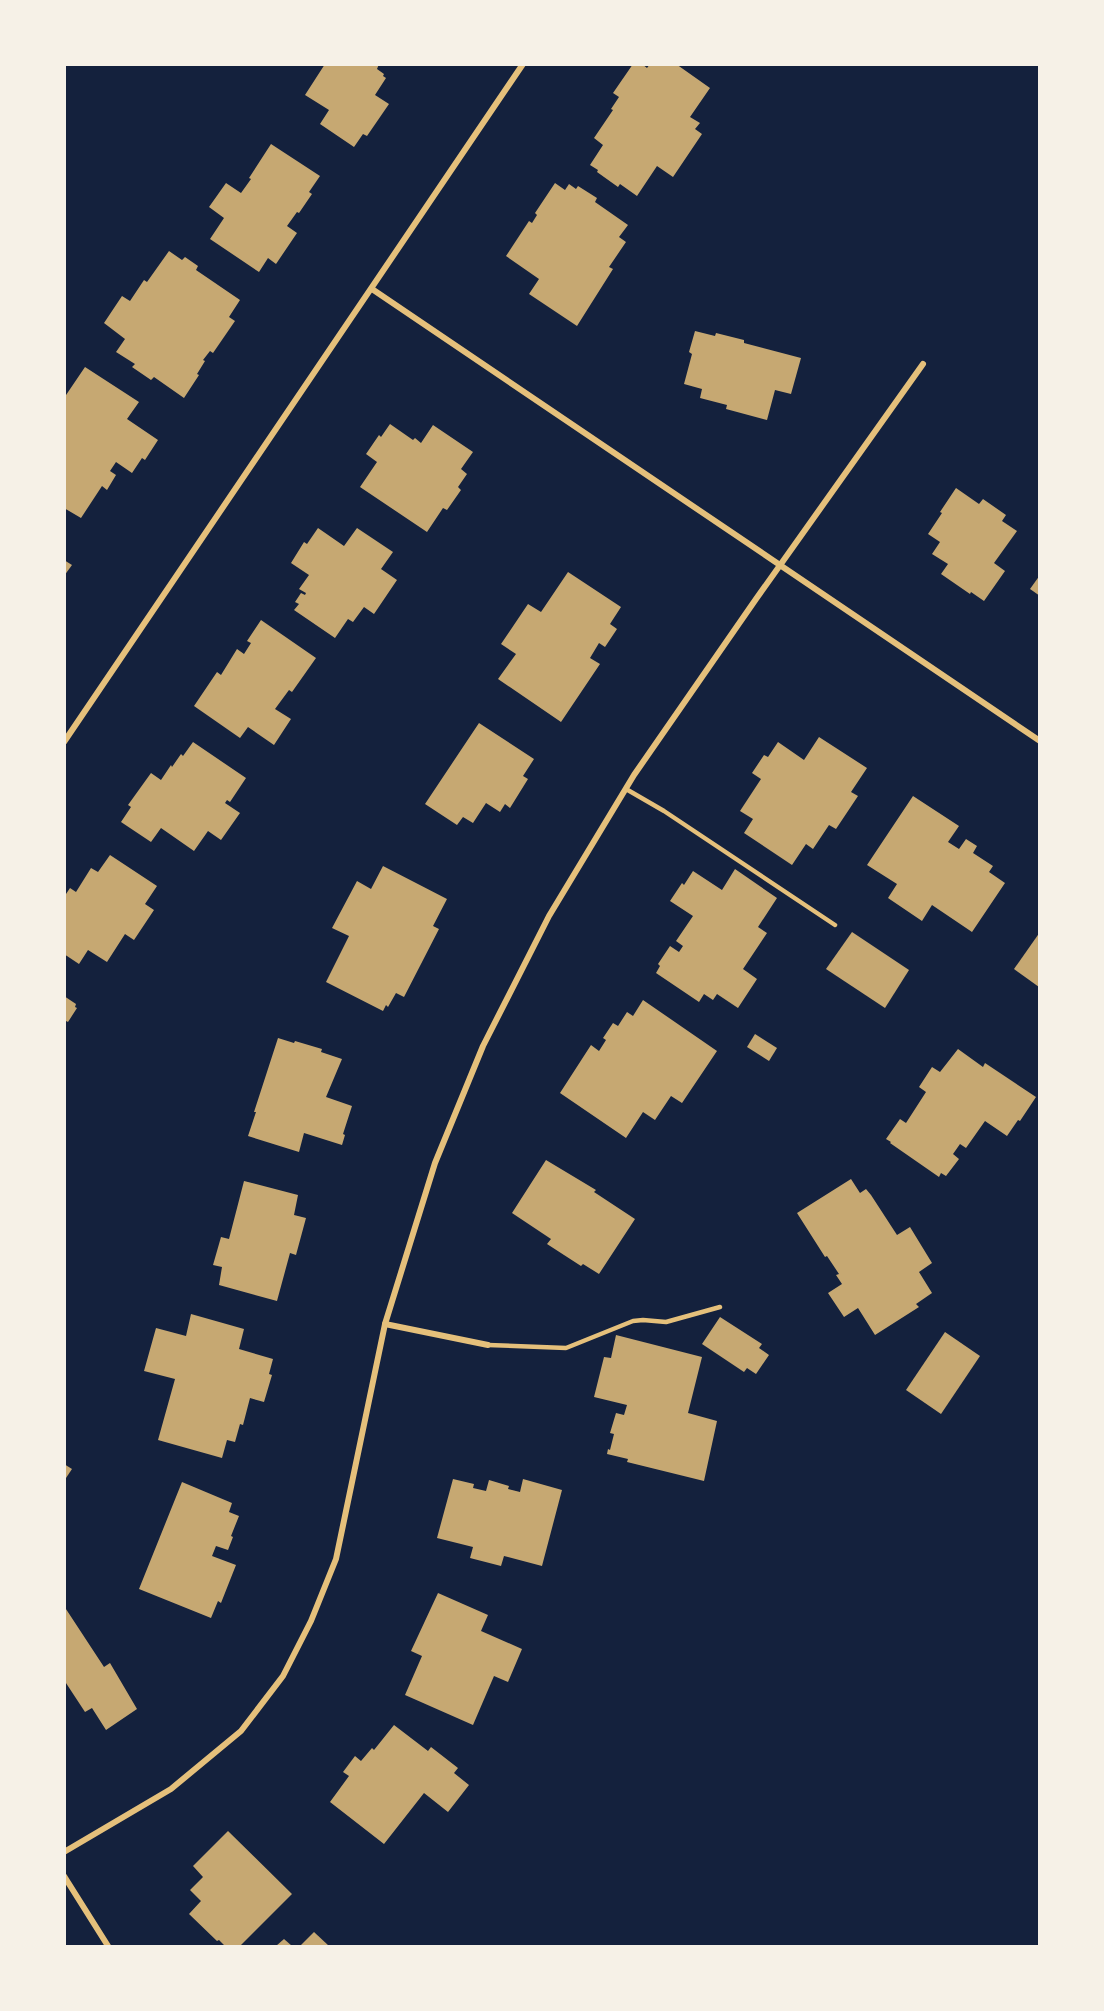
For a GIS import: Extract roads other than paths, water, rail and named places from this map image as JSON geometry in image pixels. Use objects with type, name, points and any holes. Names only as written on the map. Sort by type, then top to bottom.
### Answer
[{"type":"street","points":[[64,742],[523,64]]},
{"type":"street","points":[[372,289],[1040,741]]},
{"type":"street","points":[[64,1852],[171,1789],[241,1731],[283,1676],[311,1621],[336,1559],[385,1324],[435,1163],[483,1046],[549,916],[626,789],[781,564],[923,364]]},
{"type":"street","points":[[385,1324],[488,1345]]},
{"type":"street","points":[[64,1875],[108,1947]]},
{"type":"lane","points":[[626,789],[835,925]]},
{"type":"lane","points":[[488,1345],[566,1348],[633,1321],[666,1322],[720,1307]]}]
